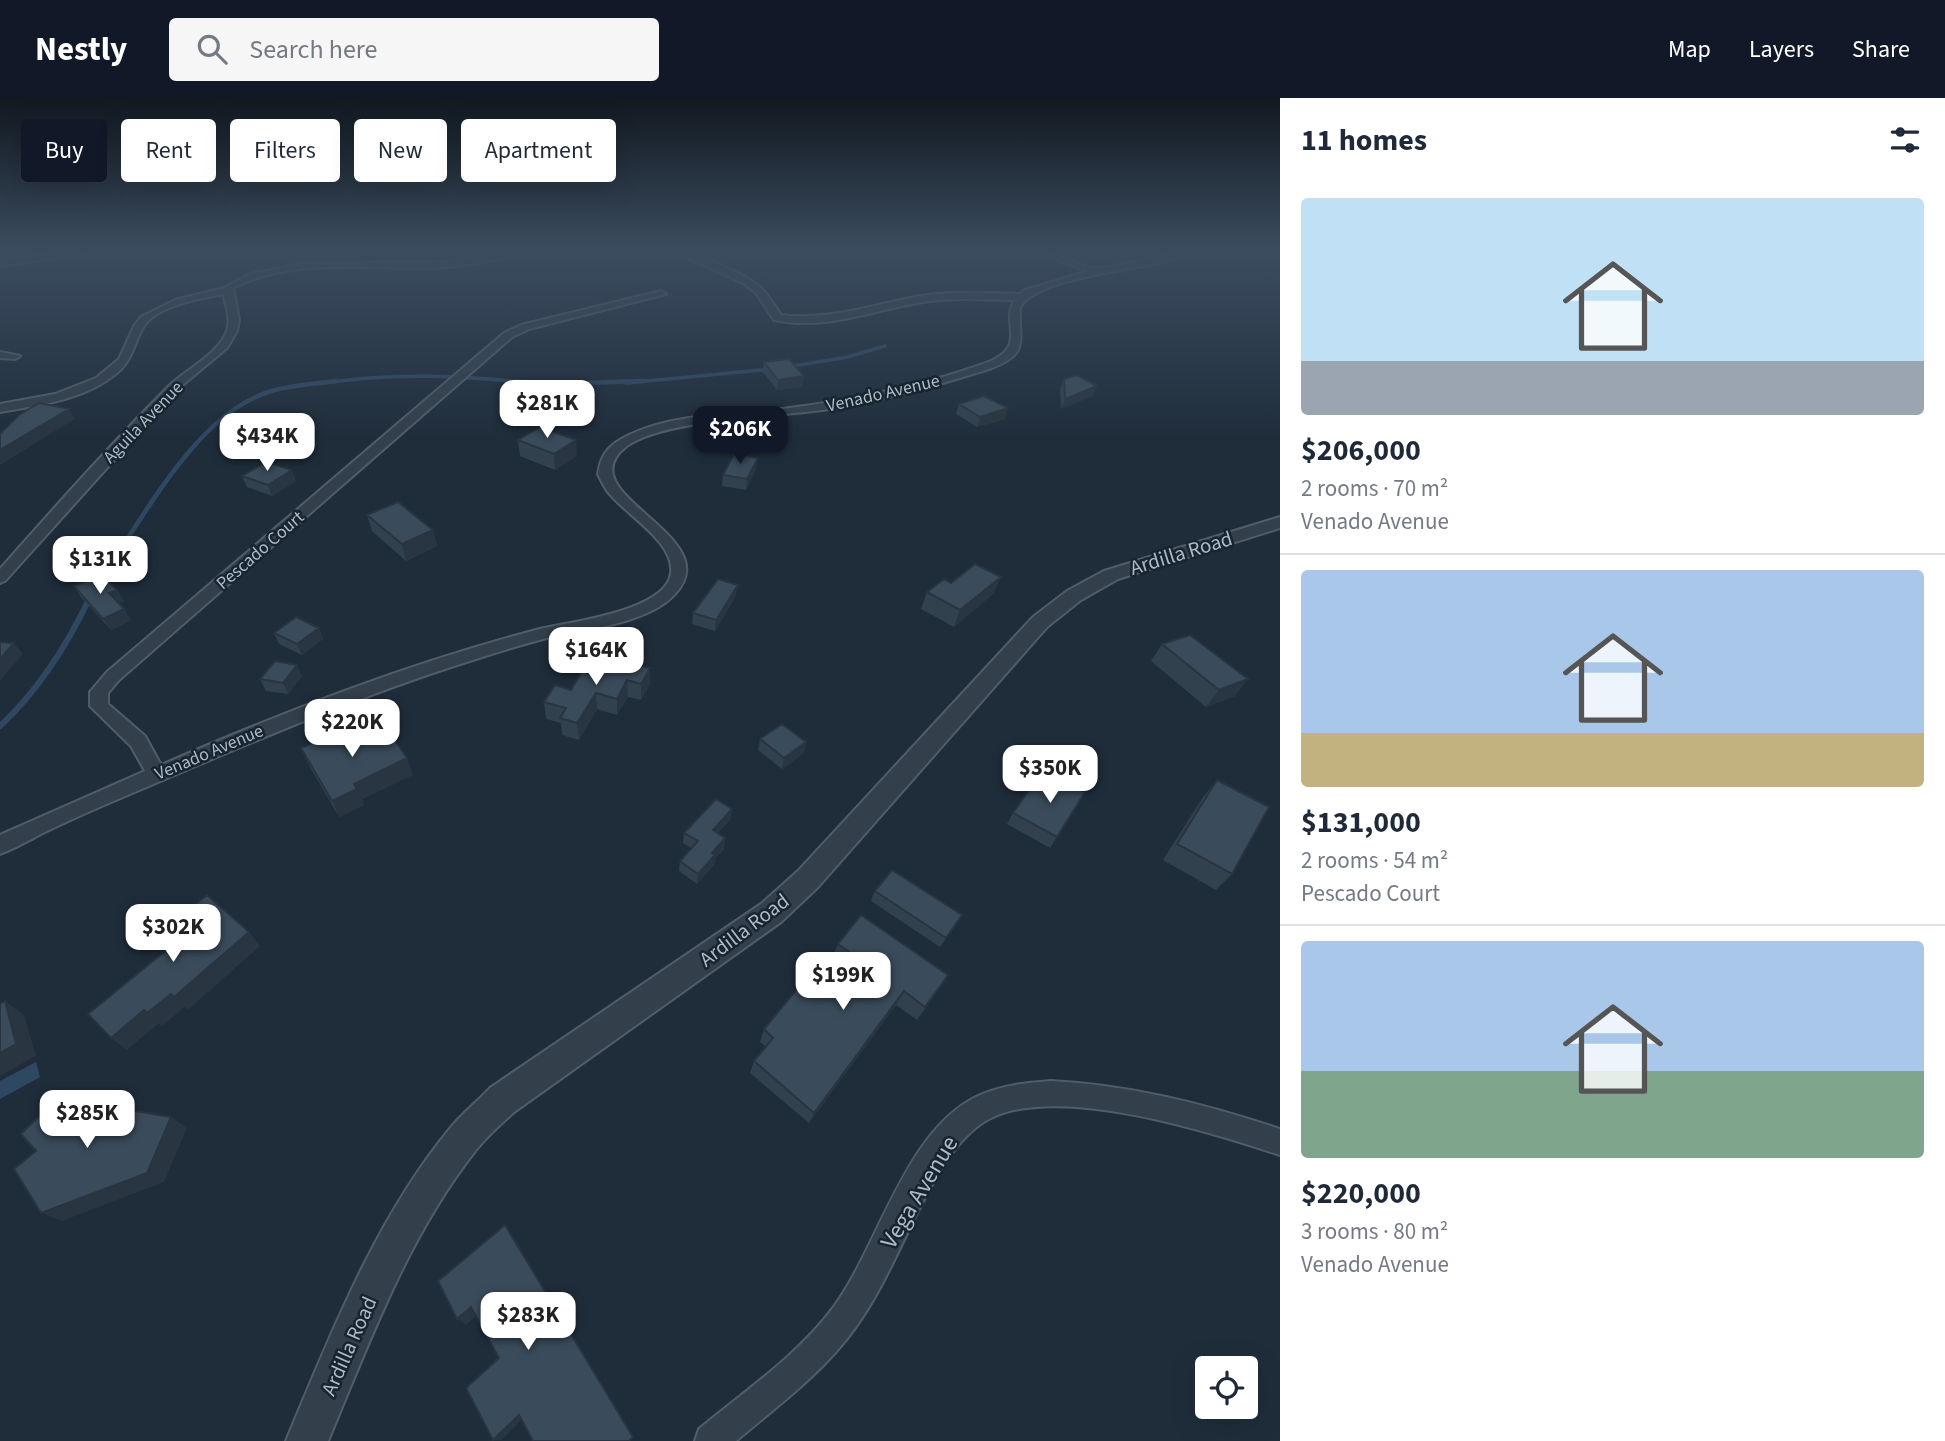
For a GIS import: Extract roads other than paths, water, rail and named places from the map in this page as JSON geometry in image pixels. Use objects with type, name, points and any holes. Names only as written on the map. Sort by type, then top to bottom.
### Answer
[{"type":"street","points":[[0,408],[52,397],[90,385],[114,370],[125,359],[140,324],[155,314]]},
{"type":"street","name":"Aguila Avenue","points":[[0,578],[78,489],[175,386],[223,346],[232,331],[233,314]]},
{"type":"street","name":"Pescado Court","points":[[156,774],[138,741],[99,706],[99,692],[113,676],[509,335],[525,327],[578,314]]},
{"type":"street","points":[[775,314],[778,318],[796,321],[845,319],[868,314]]},
{"type":"street","name":"Venado Avenue","points":[[0,845],[59,814],[237,739],[393,680],[654,603],[671,589],[678,578],[680,566],[677,554],[662,533],[625,504],[607,481],[604,474],[605,460],[620,444],[639,435],[704,421],[802,411],[873,399],[999,361],[1008,357],[1018,341],[1014,314]]},
{"type":"street","points":[[0,355],[15,356]]},
{"type":"street","name":"Ardilla Road","points":[[307,1441],[391,1251],[434,1179],[466,1136],[502,1100],[771,913],[808,879],[1040,622],[1057,607],[1091,584],[1111,575],[1280,522]]},
{"type":"street","name":"Vega Avenue","points":[[711,1441],[812,1353],[842,1320],[864,1287],[899,1214],[943,1142],[985,1106],[1013,1097],[1038,1095],[1126,1101],[1242,1129],[1280,1142]]},
{"type":"water","points":[[36,1062],[40,1077],[0,1099],[0,1081]]},
{"type":"waterway","points":[[787,367],[848,357],[885,346]]},
{"type":"waterway","points":[[626,383],[771,369]]},
{"type":"waterway","points":[[325,383],[377,377],[430,376],[534,383]]},
{"type":"waterway","points":[[118,553],[183,458],[224,417],[247,401],[272,391],[336,381]]},
{"type":"waterway","points":[[516,381],[549,384],[644,381]]},
{"type":"waterway","points":[[98,582],[119,551]]},
{"type":"waterway","points":[[0,726],[28,697],[52,665],[91,595]]}]
